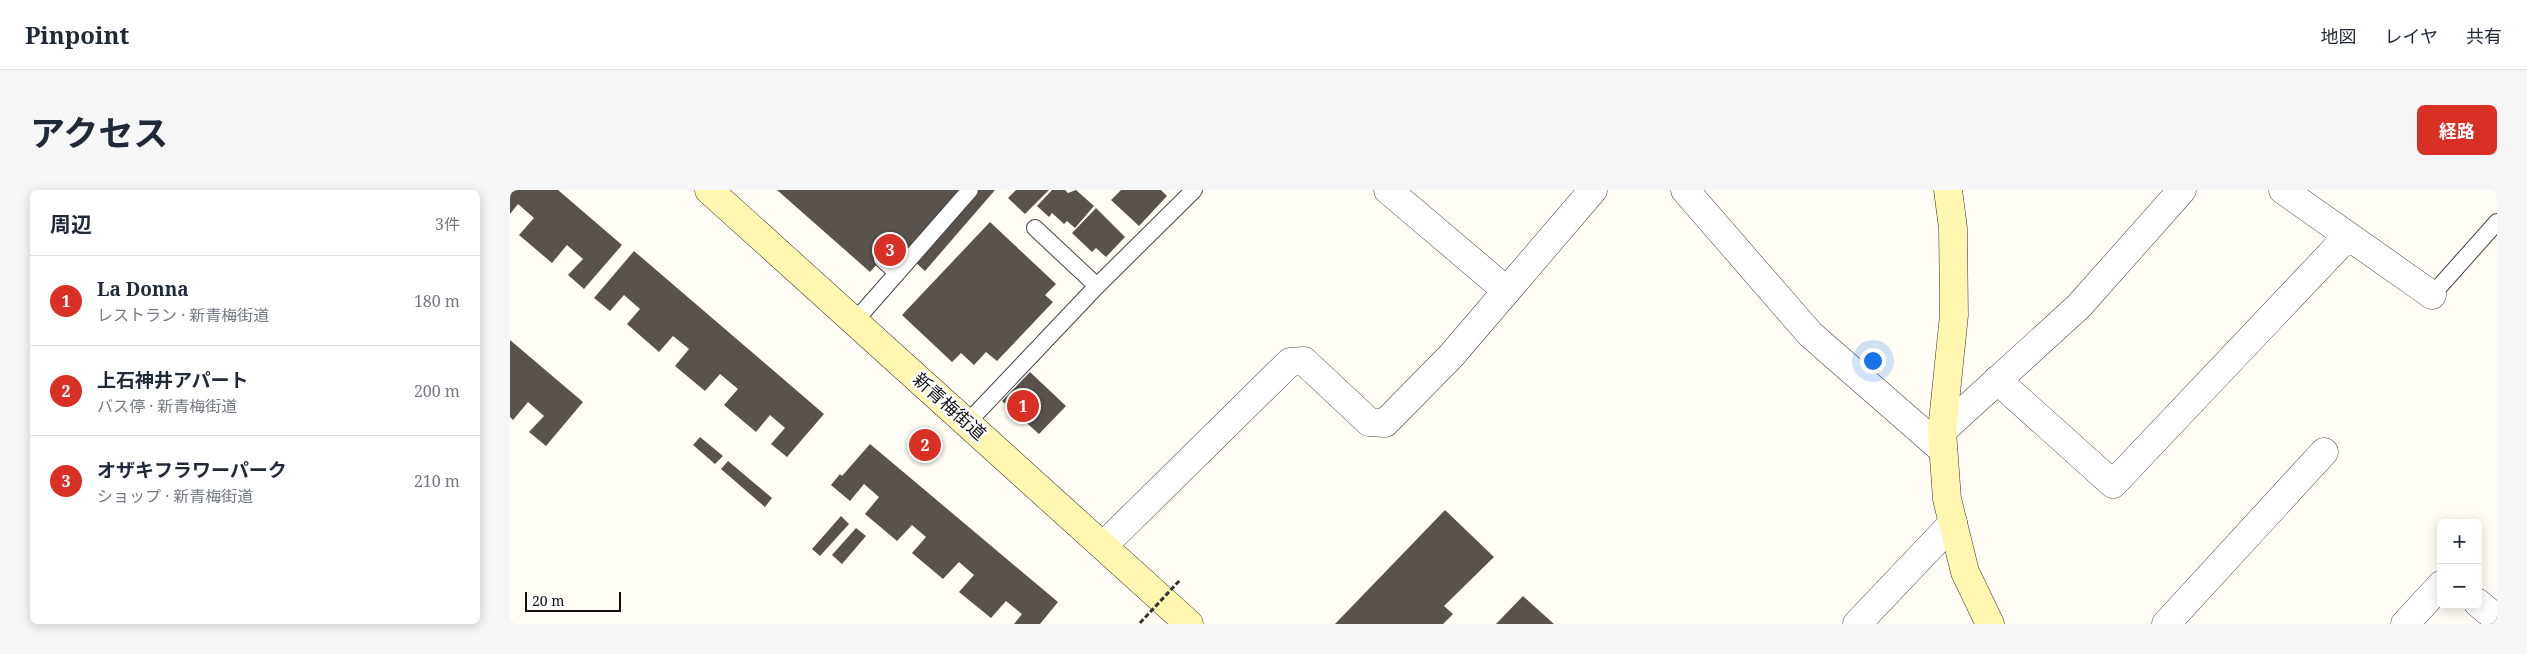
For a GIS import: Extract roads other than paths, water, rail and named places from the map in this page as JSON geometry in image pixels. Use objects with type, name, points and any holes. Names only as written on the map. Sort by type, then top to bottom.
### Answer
[{"type":"main road","name":"新青梅街道","points":[[708,190],[968,422],[1189,624]]},
{"type":"main road","points":[[1948,190],[1954,228],[1954,315],[1943,440],[1946,499],[1965,572],[1990,624]]},
{"type":"street","points":[[1388,190],[1507,291]]},
{"type":"street","points":[[1104,545],[1290,362],[1304,362],[1369,422],[1385,423],[1451,356],[1593,190]]},
{"type":"street","points":[[1685,190],[1810,334],[1943,440],[1997,380],[2079,306],[2182,190]]},
{"type":"street","points":[[2283,190],[2432,295]]},
{"type":"street","points":[[1997,380],[2113,484],[2347,236]]},
{"type":"street","points":[[2166,624],[2324,452]]},
{"type":"street","points":[[1857,624],[1953,523]]},
{"type":"street","points":[[2405,624],[2437,589]]},
{"type":"street","points":[[2482,606],[2497,619]]},
{"type":"lane","points":[[855,321],[970,190]]},
{"type":"lane","points":[[968,422],[1097,286],[1194,190]]},
{"type":"lane","points":[[2432,295],[2497,222]]},
{"type":"lane","points":[[1035,228],[1097,286]]},
{"type":"lane","points":[[882,259],[897,273]]},
{"type":"place","name":"オザキフラワーパーク","points":[[890,250]]},
{"type":"place","name":"La Donna","points":[[1023,406]]},
{"type":"place","name":"上石神井アパート","points":[[925,445]]}]
